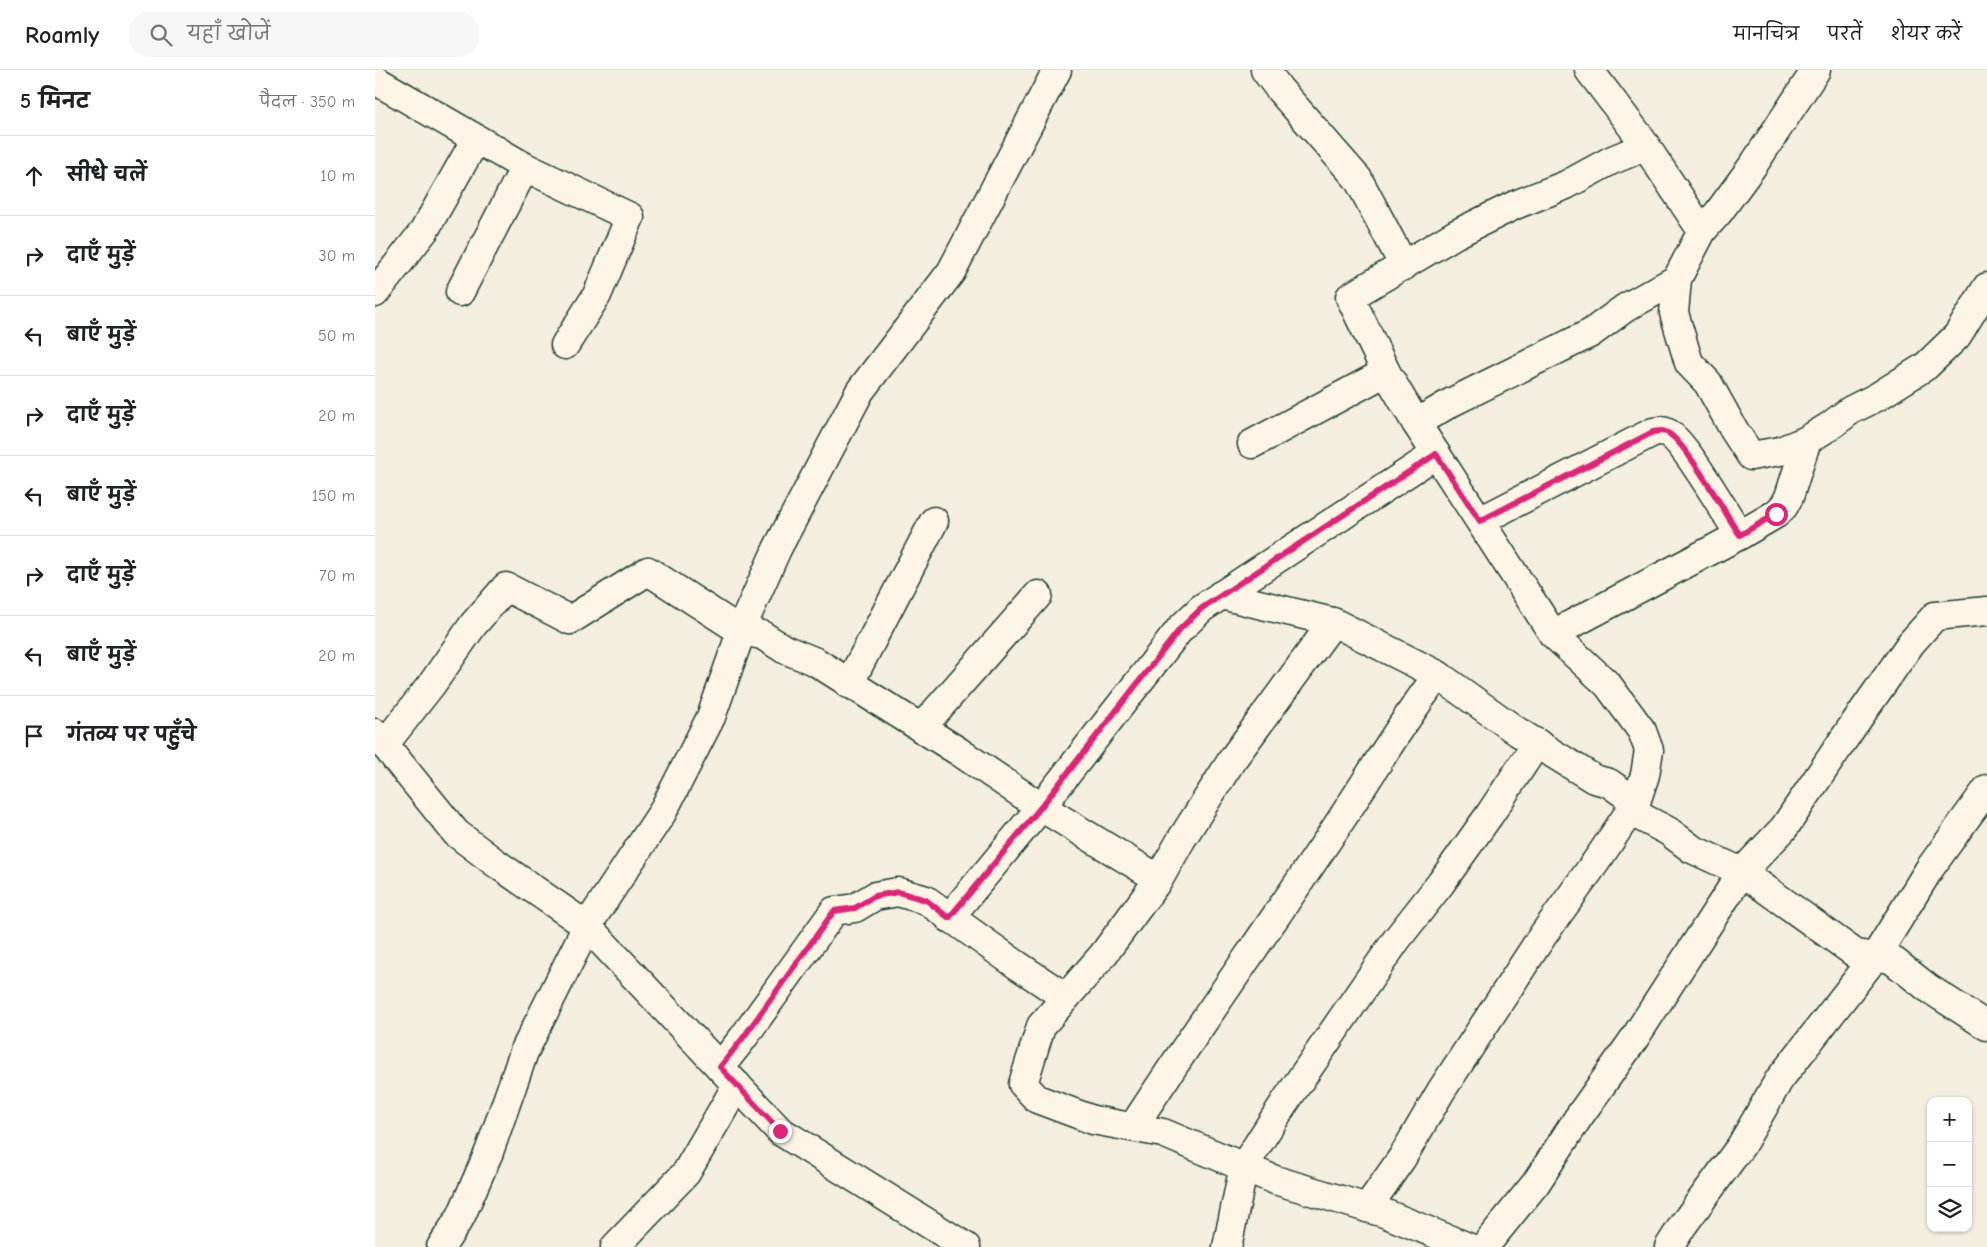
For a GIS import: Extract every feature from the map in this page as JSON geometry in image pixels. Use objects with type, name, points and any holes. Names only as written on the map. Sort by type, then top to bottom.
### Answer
[{"type":"street","points":[[441,1247],[461,1216],[489,1152],[524,1052],[587,926],[662,813],[711,717],[741,631],[777,549],[860,391],[951,272],[1057,70]]},
{"type":"street","points":[[1265,70],[1280,90],[1358,179],[1404,266]]},
{"type":"street","points":[[1589,70],[1646,146],[1702,231]]},
{"type":"street","points":[[1816,70],[1753,164],[1718,213],[1702,231],[1677,279],[1674,313],[1689,363],[1707,383],[1751,456],[1780,451],[1807,440],[1851,410],[1877,397],[1926,366],[1957,336],[1987,287]]},
{"type":"street","points":[[376,83],[525,167],[630,218],[597,295],[565,345]]},
{"type":"street","points":[[375,293],[424,230],[476,139]]},
{"type":"street","points":[[1367,1208],[1403,1158],[1441,1091],[1543,935],[1601,856],[1636,802],[1645,775],[1649,750],[1642,730],[1608,685],[1553,634],[1416,423],[1386,372],[1350,297],[1456,234],[1515,205],[1566,185],[1611,161],[1646,146]]},
{"type":"street","points":[[460,292],[525,167]]},
{"type":"street","points":[[1416,423],[1451,402],[1591,333],[1625,308],[1677,279]]},
{"type":"street","points":[[1252,444],[1386,372]]},
{"type":"street","points":[[1480,521],[1644,436],[1661,430],[1669,434],[1683,448],[1740,535]]},
{"type":"street","points":[[1553,634],[1776,514],[1784,506],[1794,483],[1807,440]]},
{"type":"street","points":[[949,918],[1041,807],[1180,629],[1202,608],[1436,454]]},
{"type":"street","points":[[849,684],[934,521]]},
{"type":"street","points":[[966,1247],[780,1131],[587,926],[497,864],[456,833],[380,739],[431,684],[473,625],[506,587],[570,620],[648,571],[741,631],[762,634],[784,649],[816,662],[1013,787],[1041,807],[1159,879]]},
{"type":"street","points":[[921,728],[1038,595]]},
{"type":"street","points":[[1221,595],[1333,622],[1438,675],[1518,732],[1594,779],[1609,783],[1636,802]]},
{"type":"street","points":[[1484,1247],[1536,1183],[1578,1118],[1634,1039],[1742,872],[1784,828],[1905,651],[1935,616],[1987,611]]},
{"type":"street","points":[[1333,622],[1232,760],[1181,840],[1159,879],[1103,955],[1041,1026],[1023,1084],[1037,1099],[1093,1120],[1163,1133],[1275,1180],[1367,1208],[1468,1247]]},
{"type":"street","points":[[1133,1127],[1176,1060],[1332,833],[1411,709],[1438,675]]},
{"type":"street","points":[[1227,1247],[1244,1166],[1344,1016],[1468,844],[1537,743]]},
{"type":"street","points":[[1669,1247],[1741,1146],[1779,1080],[1875,957],[1930,868],[1987,790]]},
{"type":"street","points":[[1636,802],[1637,815],[1668,830],[1692,849],[1742,872],[1856,954],[1891,959],[1928,988],[1987,1026]]},
{"type":"street","points":[[615,1247],[686,1174],[743,1038],[834,911],[855,908],[875,896],[898,892],[926,900],[949,918],[1065,997]]},
{"type":"route","points":[[780,1131],[720,1067],[763,1011],[834,911],[855,908],[875,896],[898,892],[926,900],[949,918],[1041,807],[1180,629],[1202,608],[1436,454],[1480,521],[1653,432],[1661,430],[1669,434],[1683,448],[1740,535],[1776,514]]}]
